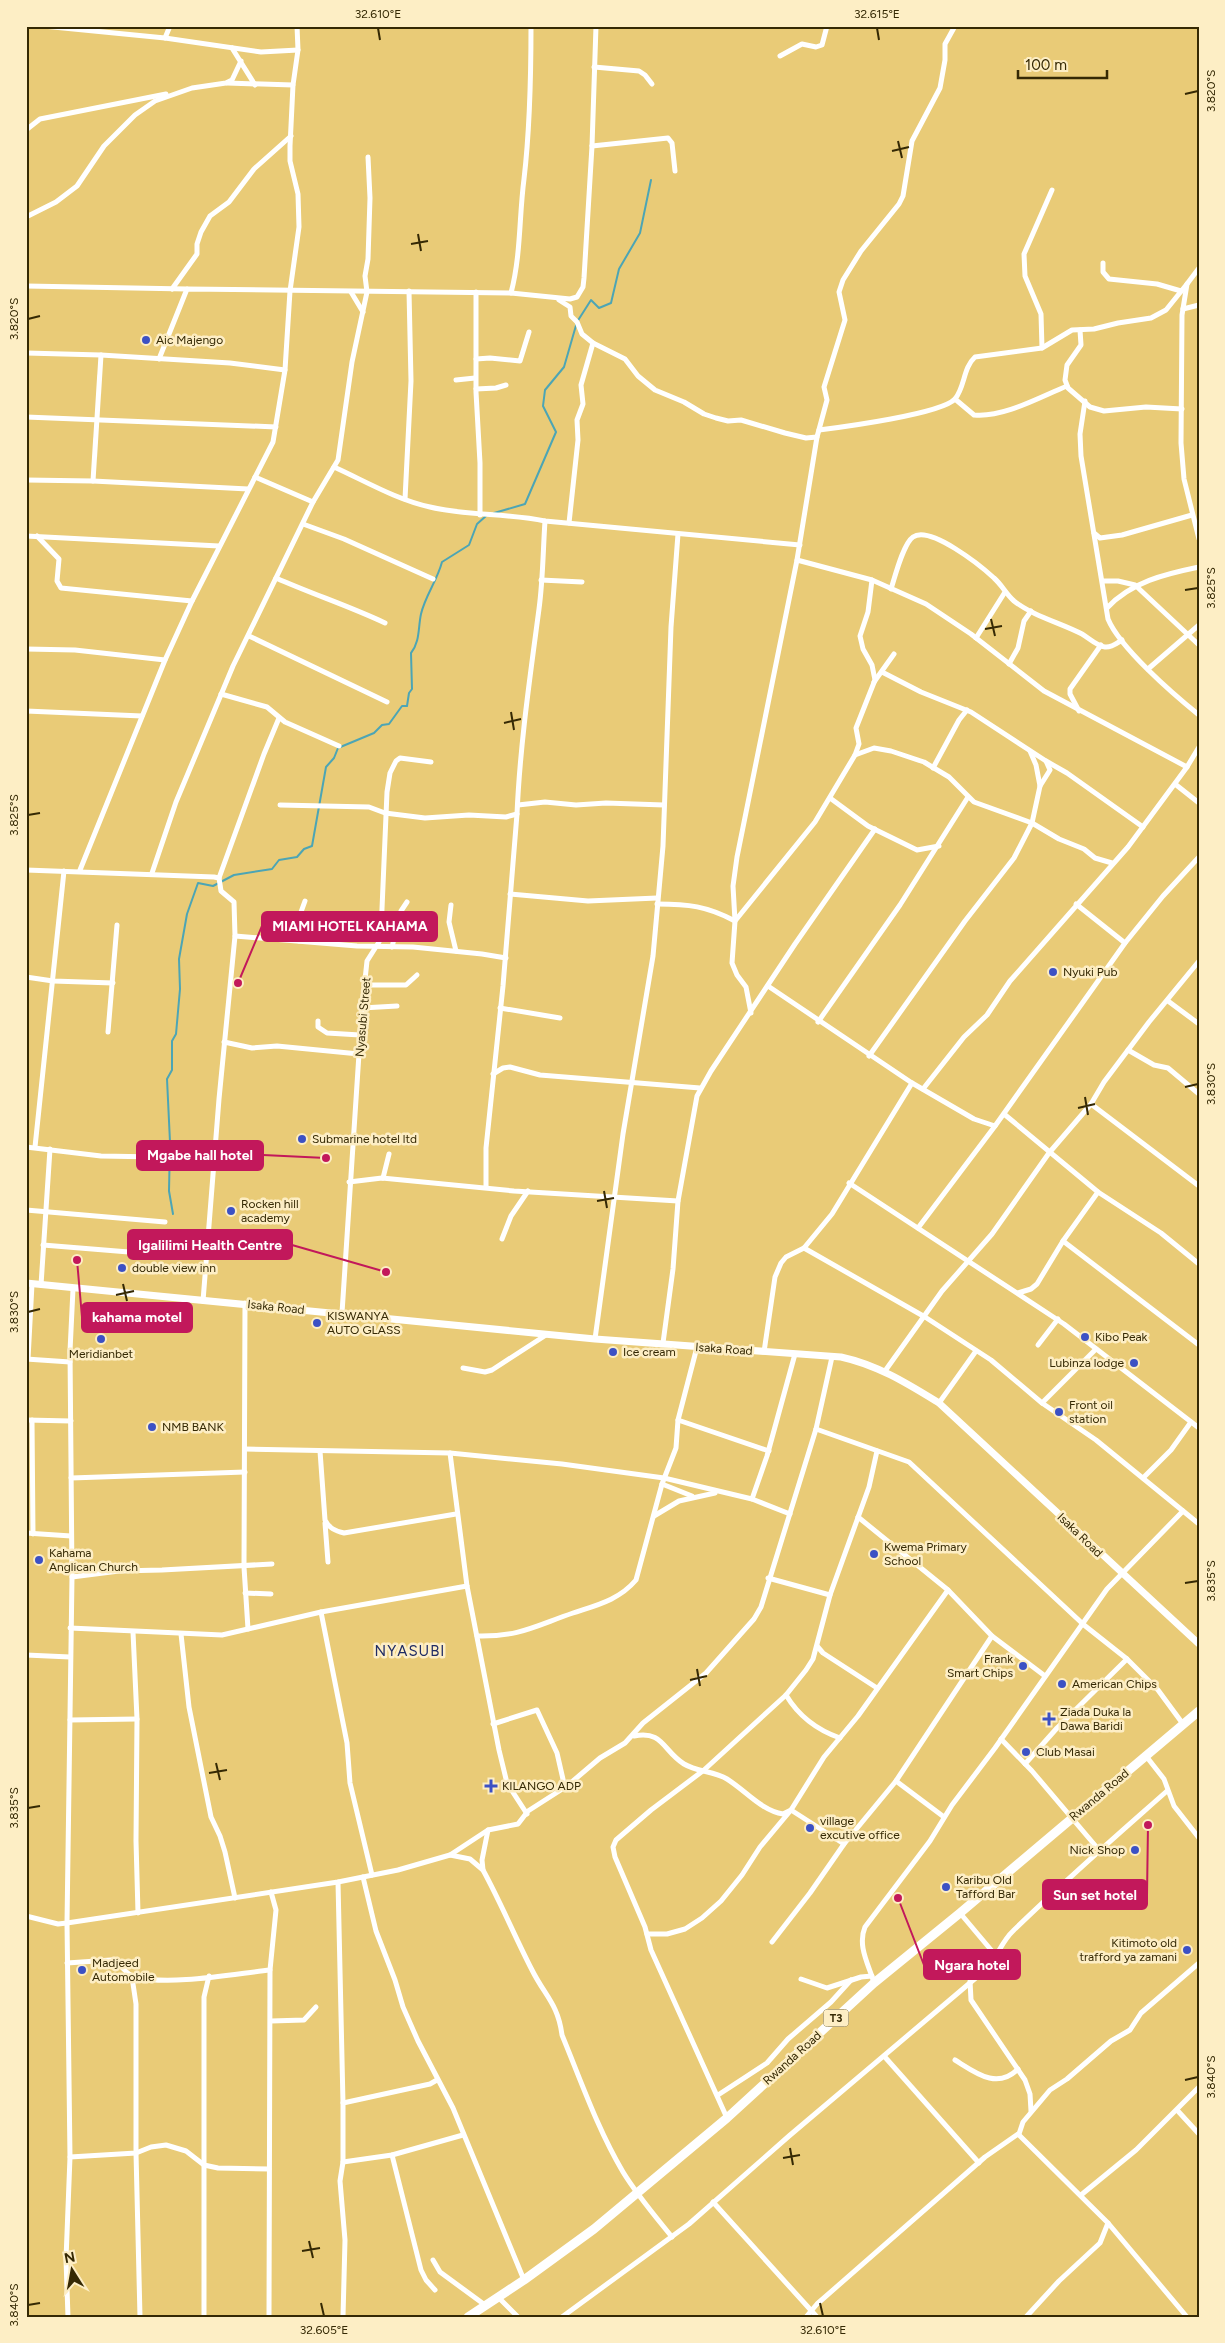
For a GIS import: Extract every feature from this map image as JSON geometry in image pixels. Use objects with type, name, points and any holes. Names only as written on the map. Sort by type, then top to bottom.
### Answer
[{"type":"highway","name":"Rwanda Road","points":[[468,2317],[499,2298],[594,2229],[727,2118],[873,1980],[960,1914],[1199,1710]]},
{"type":"street","points":[[43,26],[165,38],[232,48],[277,52],[298,50]]},
{"type":"street","points":[[165,38],[170,26]]},
{"type":"street","points":[[80,870],[165,660],[219,546],[273,442],[285,370],[290,291],[300,216],[298,194],[290,161],[292,85],[298,50],[297,26]]},
{"type":"street","points":[[511,292],[516,273],[520,242],[528,146],[531,26]]},
{"type":"street","points":[[26,286],[351,292],[511,292],[574,299],[580,294],[583,287],[592,146],[596,26]]},
{"type":"street","points":[[780,56],[802,44],[820,46],[827,26]]},
{"type":"street","points":[[751,1013],[746,987],[737,975],[732,963],[733,886],[737,857],[800,545],[817,438],[827,400],[824,387],[838,337],[846,320],[839,297],[840,287],[861,251],[899,204],[903,196],[912,141],[940,88],[945,60],[945,44],[955,26]]},
{"type":"street","points":[[232,48],[256,85]]},
{"type":"street","points":[[226,83],[232,80],[242,61]]},
{"type":"street","points":[[594,66],[639,71],[652,84]]},
{"type":"street","points":[[26,130],[40,119],[226,83],[292,85]]},
{"type":"street","points":[[26,217],[56,202],[77,186],[104,146],[135,114],[155,101],[185,90]]},
{"type":"street","points":[[172,289],[198,254],[199,240],[210,216],[229,202],[259,164],[291,136]]},
{"type":"street","points":[[592,146],[668,138],[672,143],[675,171]]},
{"type":"street","points":[[152,873],[176,802],[221,694],[313,502],[334,467],[341,445],[352,362],[367,292],[365,276],[368,259],[370,198],[368,157]]},
{"type":"street","points":[[1042,348],[1041,314],[1025,276],[1024,254],[1052,190]]},
{"type":"street","points":[[1103,263],[1102,272],[1106,278],[1157,284],[1181,291]]},
{"type":"street","points":[[819,430],[937,408],[955,399],[969,364],[976,358],[1042,348],[1070,330],[1094,329],[1112,324],[1152,318],[1166,310],[1199,268]]},
{"type":"street","points":[[1186,284],[1183,309],[1183,466],[1199,539]]},
{"type":"street","points":[[159,360],[187,289]]},
{"type":"street","points":[[406,499],[410,381],[410,291]]},
{"type":"street","points":[[351,292],[363,312]]},
{"type":"street","points":[[476,292],[475,378],[480,463],[480,514]]},
{"type":"street","points":[[556,298],[570,307],[571,316],[577,322],[580,332],[593,343],[625,359],[638,376],[655,390],[684,402],[704,414],[728,421],[747,422],[803,437],[817,438]]},
{"type":"street","points":[[1183,309],[1199,305]]},
{"type":"street","points":[[1080,330],[1081,344],[1065,371],[1067,386],[1095,409],[1104,411],[1146,407],[1182,409]]},
{"type":"street","points":[[476,359],[520,360],[530,332]]},
{"type":"street","points":[[569,523],[578,440],[577,420],[583,404],[581,385],[593,343]]},
{"type":"street","points":[[26,353],[101,354],[159,360],[230,363],[285,370]]},
{"type":"street","points":[[92,481],[101,354]]},
{"type":"street","points":[[456,380],[475,378]]},
{"type":"street","points":[[476,389],[496,388],[506,385]]},
{"type":"street","points":[[955,399],[974,415],[992,414],[1005,411],[1067,386]]},
{"type":"street","points":[[1085,401],[1080,443],[1106,608],[1112,628],[1148,669],[1199,715]]},
{"type":"street","points":[[26,417],[95,418],[276,427]]},
{"type":"street","points":[[334,467],[431,508],[480,514],[521,516],[545,521],[800,545]]},
{"type":"street","points":[[255,477],[313,502]]},
{"type":"street","points":[[26,480],[92,481],[248,489]]},
{"type":"street","points":[[1094,532],[1100,538],[1122,535],[1192,514]]},
{"type":"street","points":[[486,1187],[486,1148],[506,958],[523,729],[530,684],[541,580],[545,521]]},
{"type":"street","points":[[304,524],[344,539],[433,579]]},
{"type":"street","points":[[595,1339],[614,1197],[653,956],[663,846],[670,627],[678,534]]},
{"type":"street","points":[[891,589],[908,542],[916,535],[921,535],[944,542],[958,550],[996,579],[1019,605],[1080,633],[1101,646],[1108,648],[1122,640]]},
{"type":"street","points":[[26,536],[219,546]]},
{"type":"street","points":[[37,536],[59,559],[57,581],[61,588],[192,601]]},
{"type":"street","points":[[797,560],[872,580],[926,604],[976,638],[1044,691],[1187,768]]},
{"type":"street","points":[[1106,608],[1118,596],[1134,586],[1199,566]]},
{"type":"street","points":[[276,578],[352,608],[385,624]]},
{"type":"street","points":[[541,580],[582,582]]},
{"type":"street","points":[[872,580],[869,606],[860,636],[863,649],[872,664],[874,683]]},
{"type":"street","points":[[1103,581],[1118,581],[1134,586],[1199,645]]},
{"type":"street","points":[[976,638],[1006,592]]},
{"type":"street","points":[[1009,664],[1018,648],[1024,621],[1031,611]]},
{"type":"street","points":[[1148,669],[1199,625]]},
{"type":"street","points":[[249,636],[387,702]]},
{"type":"street","points":[[1078,711],[1070,694],[1070,689],[1101,646]]},
{"type":"street","points":[[26,649],[75,650],[165,660]]},
{"type":"street","points":[[734,921],[815,822],[830,798],[855,755],[859,744],[856,728],[874,683],[894,654]]},
{"type":"street","points":[[882,672],[921,692],[967,710],[1067,773],[1143,827]]},
{"type":"street","points":[[221,694],[267,708],[279,718],[339,746]]},
{"type":"street","points":[[933,768],[959,720],[967,710]]},
{"type":"street","points":[[26,711],[142,716]]},
{"type":"street","points":[[203,1301],[224,1042],[235,936],[234,902],[221,891],[219,878],[279,718]]},
{"type":"street","points":[[923,1089],[964,1037],[987,1015],[1010,981],[1143,827],[1187,768],[1199,747]]},
{"type":"street","points":[[855,755],[872,748],[891,751],[933,768],[949,777],[968,798],[990,809],[1032,823],[1084,849],[1094,858],[1112,863]]},
{"type":"street","points":[[869,1056],[959,929],[1014,858],[1032,823],[1040,786],[1036,764],[1030,751]]},
{"type":"street","name":"Nyasubi Street","points":[[342,1313],[349,1182],[362,1008],[367,961],[381,932],[385,813],[390,773],[396,761],[400,758],[431,762]]},
{"type":"street","points":[[1040,786],[1050,772],[1046,761]]},
{"type":"street","points":[[1175,784],[1199,803]]},
{"type":"street","points":[[830,798],[875,829],[917,850],[939,846]]},
{"type":"street","points":[[818,1022],[939,846],[968,798]]},
{"type":"street","points":[[518,805],[545,802],[576,805],[606,803],[664,805]]},
{"type":"street","points":[[280,805],[362,806],[374,808],[385,813],[434,818],[469,815],[506,817],[518,814]]},
{"type":"street","points":[[663,1343],[673,1269],[678,1201],[695,1105],[700,1088],[875,829]]},
{"type":"street","points":[[918,1228],[1004,1114],[1125,943],[1163,896],[1199,857]]},
{"type":"street","points":[[26,870],[80,870],[219,878]]},
{"type":"street","points":[[35,1147],[64,871]]},
{"type":"street","points":[[510,894],[588,901],[657,901],[714,910],[734,921]]},
{"type":"street","points":[[299,941],[297,923],[305,901]]},
{"type":"street","points":[[392,947],[401,911],[407,902]]},
{"type":"street","points":[[1076,904],[1125,943]]},
{"type":"street","points":[[451,905],[449,922],[456,951]]},
{"type":"street","points":[[108,1032],[117,925]]},
{"type":"street","points":[[235,936],[375,947],[413,947],[506,958]]},
{"type":"street","points":[[885,1371],[942,1291],[967,1260],[992,1234],[1050,1153],[1091,1104],[1104,1082],[1128,1050],[1199,962]]},
{"type":"street","points":[[365,985],[406,985],[417,974]]},
{"type":"street","points":[[26,977],[53,981],[113,983]]},
{"type":"street","points":[[768,986],[818,1022],[912,1083],[974,1119],[995,1126]]},
{"type":"street","points":[[1168,1001],[1199,1024]]},
{"type":"street","points":[[362,1008],[397,1006]]},
{"type":"street","points":[[500,1008],[560,1018]]},
{"type":"street","points":[[318,1021],[318,1027],[322,1031],[360,1035]]},
{"type":"street","points":[[224,1042],[252,1048],[277,1046],[359,1054]]},
{"type":"street","points":[[1128,1050],[1154,1065],[1168,1068],[1199,1094]]},
{"type":"street","points":[[494,1074],[503,1068],[510,1067],[532,1074],[700,1088]]},
{"type":"street","points":[[764,1352],[775,1277],[781,1263],[786,1257],[804,1248],[832,1214],[849,1183],[912,1083]]},
{"type":"street","points":[[1091,1104],[1199,1186]]},
{"type":"street","points":[[1004,1114],[1098,1192],[1161,1233],[1199,1264]]},
{"type":"street","points":[[26,1147],[100,1156],[157,1156]]},
{"type":"street","points":[[41,1285],[50,1149]]},
{"type":"street","points":[[383,1178],[388,1154]]},
{"type":"street","points":[[349,1182],[383,1178],[528,1191],[678,1201]]},
{"type":"street","points":[[849,1183],[1058,1319],[1199,1428]]},
{"type":"street","points":[[502,1239],[511,1216],[528,1191]]},
{"type":"street","points":[[1018,1293],[1031,1289],[1037,1284],[1063,1242],[1098,1192]]},
{"type":"street","points":[[26,1210],[165,1222]]},
{"type":"street","points":[[1063,1242],[1199,1345]]},
{"type":"street","points":[[43,1245],[141,1252]]},
{"type":"street","points":[[804,1248],[925,1317],[976,1351],[1042,1403],[1096,1440],[1199,1524]]},
{"type":"street","points":[[29,1284],[27,1359],[70,1362]]},
{"type":"street","name":"Isaka Road","points":[[29,1284],[203,1301],[245,1303],[595,1339],[832,1357],[865,1363],[885,1371],[939,1403],[1199,1644]]},
{"type":"street","points":[[68,2317],[66,2259],[70,2157],[67,1923],[72,1577],[70,1362],[73,1289]]},
{"type":"street","points":[[245,1303],[244,1567],[248,1629]]},
{"type":"street","points":[[1038,1345],[1058,1319]]},
{"type":"street","points":[[463,1368],[485,1372],[492,1370],[546,1334]]},
{"type":"street","points":[[477,1636],[507,1636],[531,1630],[614,1598],[636,1580],[663,1481],[676,1448],[678,1420],[697,1347]]},
{"type":"street","points":[[1042,1403],[1096,1349]]},
{"type":"street","points":[[939,1403],[976,1351]]},
{"type":"street","points":[[752,1500],[769,1450],[795,1354]]},
{"type":"street","points":[[26,1916],[58,1924],[338,1882],[450,1855],[488,1830],[513,1826],[522,1821],[528,1810],[565,1788],[593,1764],[634,1736],[647,1720],[706,1673],[754,1619],[761,1607],[768,1578],[816,1429],[832,1357]]},
{"type":"street","points":[[33,1534],[29,1420],[71,1421]]},
{"type":"street","points":[[678,1420],[769,1450]]},
{"type":"street","points":[[1143,1478],[1171,1450],[1191,1422]]},
{"type":"street","points":[[816,1429],[909,1462],[1084,1625],[1126,1659],[1158,1690],[1183,1724]]},
{"type":"street","points":[[245,1449],[450,1454],[562,1464],[719,1492],[752,1500],[790,1514]]},
{"type":"street","points":[[320,1451],[328,1562]]},
{"type":"street","points":[[727,2118],[718,2095],[680,2019],[615,1857],[614,1844],[616,1840],[651,1810],[704,1770],[786,1695],[809,1664],[817,1646],[830,1595],[876,1463],[877,1451]]},
{"type":"street","points":[[450,1454],[456,1514],[467,1586],[493,1724],[507,1783],[527,1814]]},
{"type":"street","points":[[71,1478],[245,1472]]},
{"type":"street","points":[[663,1481],[694,1497]]},
{"type":"street","points":[[653,1516],[671,1505],[694,1497],[719,1492]]},
{"type":"street","points":[[801,1979],[827,1988],[851,1980],[873,1980],[865,1959],[862,1938],[865,1927],[930,1841],[944,1817],[1084,1625],[1107,1589],[1184,1511]]},
{"type":"street","points":[[325,1520],[332,1529],[344,1533],[456,1514]]},
{"type":"street","points":[[858,1517],[948,1590],[992,1636],[1045,1676]]},
{"type":"street","points":[[26,1534],[71,1536]]},
{"type":"street","points":[[72,1577],[119,1570],[244,1567],[272,1564]]},
{"type":"street","points":[[768,1578],[830,1595]]},
{"type":"street","points":[[70,1628],[222,1635],[321,1612],[467,1586]]},
{"type":"street","points":[[646,1934],[667,1934],[685,1929],[702,1918],[730,1890],[760,1847],[790,1810],[824,1757],[840,1738],[948,1590]]},
{"type":"street","points":[[246,1593],[271,1594]]},
{"type":"street","points":[[321,1612],[347,1743],[350,1782],[372,1875]]},
{"type":"street","points":[[133,1632],[137,1719],[136,1841],[138,1913]]},
{"type":"street","points":[[180,1634],[189,1707],[210,1817],[220,1836],[225,1852],[235,1898]]},
{"type":"street","points":[[772,1942],[844,1844],[896,1781],[992,1636]]},
{"type":"street","points":[[817,1646],[823,1653],[877,1688]]},
{"type":"street","points":[[26,1655],[70,1657]]},
{"type":"street","points":[[1025,1764],[1057,1728],[1126,1659]]},
{"type":"street","points":[[786,1695],[794,1709],[825,1732],[840,1738]]},
{"type":"street","points":[[493,1724],[537,1710],[556,1749],[565,1788]]},
{"type":"street","points":[[70,1720],[137,1719]]},
{"type":"street","points":[[634,1736],[645,1734],[655,1736],[684,1764],[728,1780],[770,1810],[783,1814],[790,1810]]},
{"type":"street","points":[[1001,1739],[1099,1850]]},
{"type":"street","points":[[1146,1755],[1164,1779],[1174,1806],[1199,1838]]},
{"type":"street","points":[[896,1781],[944,1817]]},
{"type":"street","points":[[562,2317],[672,2237],[970,1982],[997,1957],[1011,1933],[1099,1850],[1122,1833],[1167,1791]]},
{"type":"street","points":[[790,1810],[844,1844]]},
{"type":"street","points":[[488,1830],[482,1860],[483,1870],[533,1973],[552,2002],[560,2023],[562,2035],[605,2137],[623,2172],[672,2237]]},
{"type":"street","points":[[450,1855],[470,1859],[483,1870]]},
{"type":"street","points":[[363,1877],[376,1931],[403,2006],[464,2135],[524,2280]]},
{"type":"street","points":[[338,1882],[343,2103],[343,2162],[340,2181],[345,2240],[343,2317]]},
{"type":"street","points":[[269,2317],[270,1970],[276,1910],[271,1892]]},
{"type":"street","points":[[960,1914],[997,1957]]},
{"type":"street","points":[[67,1963],[116,1961],[132,1977],[136,2004],[136,2153],[140,2317]]},
{"type":"street","points":[[1019,2134],[1023,2122],[1050,2090],[1067,2079],[1111,2040],[1130,2030],[1141,2013],[1199,1963]]},
{"type":"street","points":[[132,1977],[153,1980],[270,1970]]},
{"type":"street","points":[[204,2317],[204,1997],[209,1976]]},
{"type":"street","points":[[718,2095],[767,2063],[788,2039],[831,2002],[851,1980]]},
{"type":"street","points":[[970,1982],[971,2000],[1018,2069],[1030,2094],[1031,2111]]},
{"type":"street","points":[[270,2021],[304,2020],[316,2007]]},
{"type":"street","points":[[884,2056],[978,2163]]},
{"type":"street","points":[[955,2060],[977,2074],[998,2080],[1010,2077],[1018,2069]]},
{"type":"street","points":[[343,2103],[430,2084],[437,2080]]},
{"type":"street","points":[[1081,2195],[1119,2165],[1199,2087]]},
{"type":"street","points":[[1177,2110],[1199,2134]]},
{"type":"street","points":[[806,2317],[978,2163],[1013,2136],[1019,2134]]},
{"type":"street","points":[[1019,2134],[1108,2223],[1187,2317]]},
{"type":"street","points":[[343,2162],[392,2155],[464,2135]]},
{"type":"street","points":[[70,2157],[136,2153],[151,2147],[176,2147],[189,2153],[204,2165],[227,2169],[270,2169]]},
{"type":"street","points":[[392,2155],[421,2270],[426,2280],[435,2290]]},
{"type":"street","points":[[714,2202],[817,2317]]},
{"type":"street","points":[[1026,2317],[1059,2281],[1100,2243],[1108,2223]]},
{"type":"street","points":[[433,2260],[440,2272],[486,2306]]},
{"type":"street","points":[[499,2298],[518,2317]]},
{"type":"waterway","points":[[494,513],[525,504],[556,432],[543,406],[545,390],[564,367],[577,322],[591,300],[599,308],[611,303],[619,269],[640,233],[651,180]]},
{"type":"waterway","points":[[173,1214],[169,1191],[170,1142],[167,1079],[172,1070],[172,1041],[176,1034],[180,989],[179,959],[187,914],[198,883],[213,886],[234,875],[272,869],[279,860],[297,857],[304,849],[312,846],[326,767],[334,758],[338,748],[374,733],[382,725],[389,724],[402,706],[407,706],[409,693],[412,689],[411,653],[417,640],[425,601],[442,562],[469,545],[477,524],[486,516]]},
{"type":"place","name":"Aic Majengo","points":[[146,340]]},
{"type":"place","name":"Nyuki Pub","points":[[1053,972]]},
{"type":"place","name":"MIAMI HOTEL KAHAMA","points":[[238,983]]},
{"type":"place","name":"Submarine hotel ltd","points":[[302,1139]]},
{"type":"place","name":"Mgabe hall hotel","points":[[326,1158]]},
{"type":"place","name":"Rocken hill academy","points":[[231,1211]]},
{"type":"place","name":"kahama motel","points":[[77,1260]]},
{"type":"place","name":"double view inn","points":[[122,1268]]},
{"type":"place","name":"Igalilimi Health Centre","points":[[386,1272]]},
{"type":"place","name":"KISWANYA AUTO GLASS","points":[[317,1323]]},
{"type":"place","name":"Kibo Peak","points":[[1085,1337]]},
{"type":"place","name":"Meridianbet","points":[[101,1339]]},
{"type":"place","name":"Ice cream","points":[[613,1352]]},
{"type":"place","name":"Lubinza lodge","points":[[1134,1363]]},
{"type":"place","name":"Front oil station","points":[[1059,1412]]},
{"type":"place","name":"NMB BANK","points":[[152,1427]]},
{"type":"place","name":"Kwema Primary School","points":[[874,1554]]},
{"type":"place","name":"Kahama Anglican Church","points":[[39,1560]]},
{"type":"place","name":"Frank Smart Chips","points":[[1023,1666]]},
{"type":"place","name":"American Chips","points":[[1062,1684]]},
{"type":"place","name":"Ziada Duka la Dawa Baridi","points":[[1049,1719]]},
{"type":"place","name":"Club Masai","points":[[1026,1752]]},
{"type":"place","name":"KILANGO ADP","points":[[491,1786]]},
{"type":"place","name":"Sun set hotel","points":[[1148,1825]]},
{"type":"place","name":"village excutive office","points":[[810,1828]]},
{"type":"place","name":"Nick Shop","points":[[1135,1850]]},
{"type":"place","name":"Karibu Old Tafford Bar","points":[[946,1887]]},
{"type":"place","name":"Ngara hotel","points":[[898,1898]]},
{"type":"place","name":"Kitimoto old trafford ya zamani","points":[[1187,1950]]},
{"type":"place","name":"Madjeed Automobile","points":[[82,1970]]},
{"type":"district","name":"NYASUBI","points":[[410,1651]]}]
